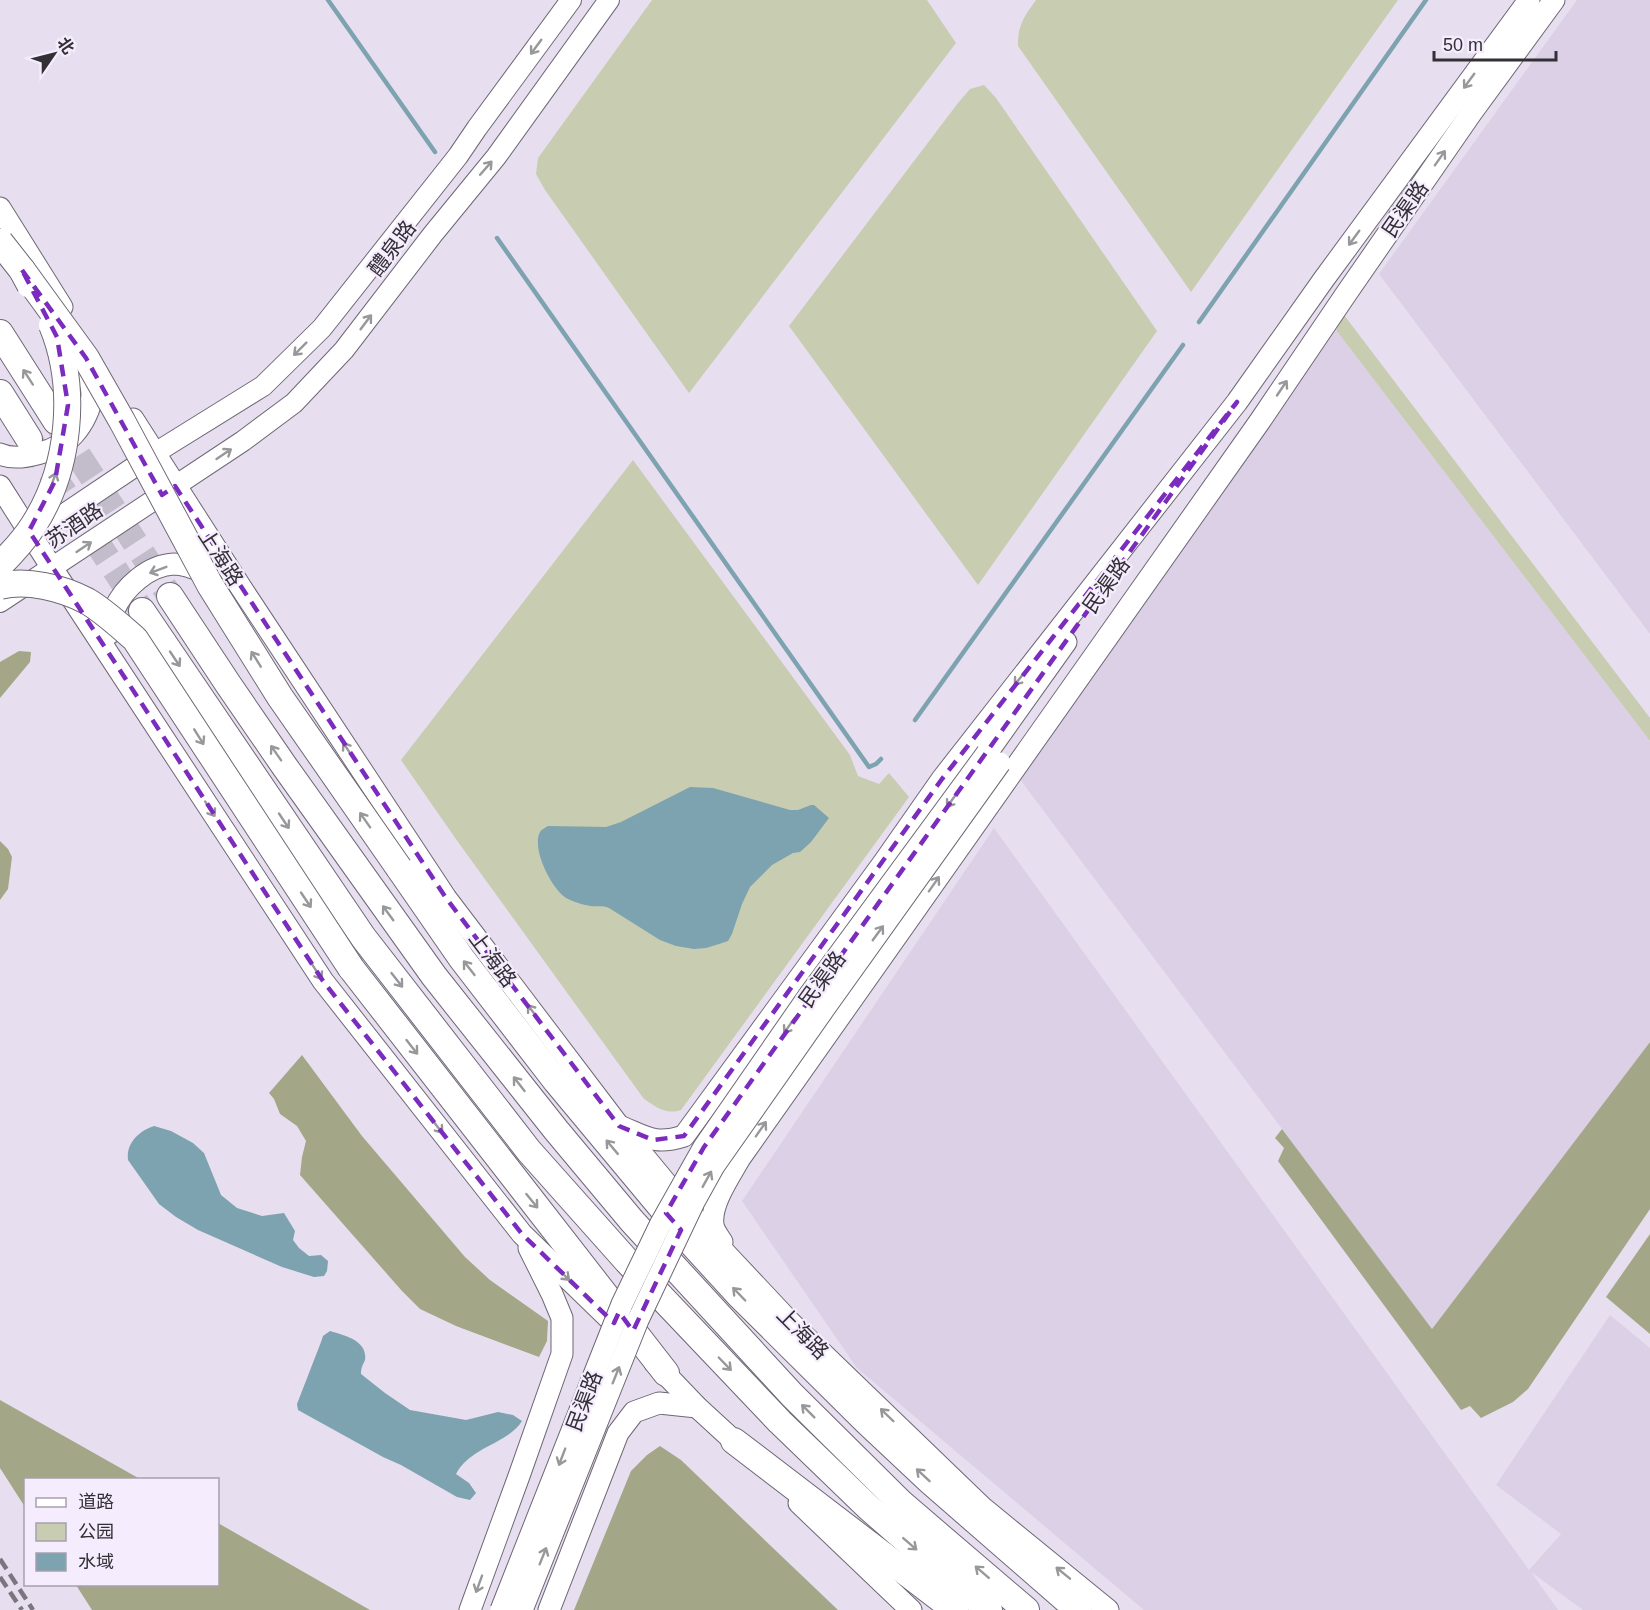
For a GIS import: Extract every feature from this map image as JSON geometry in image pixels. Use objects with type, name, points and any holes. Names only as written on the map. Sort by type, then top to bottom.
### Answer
[{"type":"highway","points":[[0,242],[86,358],[210,585],[280,697],[462,959],[556,1081],[686,1237],[724,1278],[914,1467],[1078,1610]]},
{"type":"highway","points":[[0,565],[33,525],[44,504],[55,480],[67,426],[67,386],[61,350],[51,323],[22,270]]},
{"type":"highway","points":[[0,333],[56,421]]},
{"type":"highway","points":[[0,393],[29,440]]},
{"type":"highway","points":[[0,586],[17,583],[63,592],[87,601],[135,639],[351,968],[666,1373]]},
{"type":"highway","points":[[170,596],[285,767],[434,976],[556,1130],[632,1221],[792,1395],[901,1503],[1026,1610]]},
{"type":"highway","points":[[142,611],[363,937],[529,1151],[627,1261],[780,1422],[868,1507],[989,1610]]},
{"type":"highway","points":[[734,1441],[955,1610]]},
{"type":"main road","name":"民渠路","points":[[522,1610],[638,1320],[694,1202],[714,1166],[824,1009],[1237,402],[1324,279],[1529,0]]},
{"type":"main road","name":"民渠路","points":[[742,1271],[713,1226],[714,1209],[740,1158],[1260,421],[1472,112],[1554,0]]},
{"type":"main road","name":"上海路","points":[[0,208],[175,486],[446,898],[619,1126],[713,1240],[790,1322],[982,1508],[1108,1610]]},
{"type":"main road","points":[[0,208],[89,379],[92,394],[83,421],[73,436],[37,454],[10,457],[0,454]]},
{"type":"main road","name":"民渠路","points":[[619,1126],[653,1140],[668,1141],[684,1136],[942,779],[1237,402]]},
{"type":"main road","name":"民渠路","points":[[501,1610],[622,1304],[671,1205],[704,1147],[797,1013],[994,758],[1260,421]]},
{"type":"main road","points":[[0,486],[323,981],[522,1234],[666,1373],[697,1407],[911,1610]]},
{"type":"main road","points":[[178,760],[113,650],[109,637],[112,612],[130,585],[158,568],[174,564],[192,566],[212,576],[296,671]]},
{"type":"main road","points":[[470,1610],[562,1354],[562,1318],[522,1234]]},
{"type":"main road","points":[[549,1610],[618,1433],[634,1412],[659,1403],[697,1407]]},
{"type":"street","name":"醴泉路","points":[[155,453],[263,386],[322,328],[458,156],[571,0]]},
{"type":"street","name":"醴泉路","points":[[175,486],[243,441],[294,403],[344,350],[447,216],[496,157],[609,0]]},
{"type":"street","name":"苏酒路","points":[[0,556],[155,453]]},
{"type":"street","name":"苏酒路","points":[[0,603],[175,486]]},
{"type":"highlighted area","points":[[22,270],[86,358],[162,495],[175,486],[446,898],[619,1126],[653,1140],[684,1136],[942,779],[1237,402],[704,1147],[666,1213],[681,1230],[633,1331],[619,1312],[614,1323],[522,1234],[323,981],[29,531],[55,481],[68,405],[57,337]]},
{"type":"shaded area","points":[[1577,0],[1650,0],[1650,634],[1379,274]]},
{"type":"shaded area","points":[[1336,330],[1650,741],[1650,1042],[1432,1329],[1019,778]]},
{"type":"shaded area","points":[[994,828],[1529,1570],[1561,1534],[1496,1485],[1610,1315],[1650,1348],[1650,1610],[1583,1610],[1531,1572],[1558,1610],[1144,1610],[857,1368],[742,1201]]},
{"type":"green space","points":[[652,0],[927,0],[956,43],[689,393],[536,174],[538,158]]},
{"type":"green space","points":[[1036,0],[1398,0],[1191,292],[1018,46],[1022,21]]},
{"type":"green space","points":[[984,85],[996,98],[1157,331],[978,585],[789,326],[958,103],[970,89]]},
{"type":"green space","points":[[1344,315],[1650,718],[1650,741],[1336,330]]},
{"type":"green space","points":[[633,460],[850,755],[858,776],[879,784],[889,773],[909,797],[681,1110],[671,1112],[644,1099],[401,760]]},
{"type":"green space","points":[[19,651],[31,652],[30,662],[0,698],[0,662]]},
{"type":"green space","points":[[0,841],[12,857],[8,889],[0,900]]},
{"type":"green space","points":[[1650,1042],[1650,1209],[1528,1389],[1513,1402],[1481,1418],[1470,1406],[1461,1410],[1278,1161],[1284,1148],[1275,1138],[1282,1129],[1432,1329]]},
{"type":"green space","points":[[302,1055],[362,1136],[465,1257],[490,1280],[548,1321],[547,1341],[539,1357],[456,1326],[420,1309],[300,1175],[306,1141],[297,1126],[280,1114],[269,1093]]},
{"type":"green space","points":[[1650,1234],[1650,1334],[1606,1297]]},
{"type":"green space","points":[[0,1400],[138,1478],[24,1478],[24,1505],[0,1468]]},
{"type":"green space","points":[[660,1446],[681,1460],[838,1610],[574,1610],[631,1471]]},
{"type":"green space","points":[[219,1524],[370,1610],[92,1610],[77,1586],[219,1586]]},
{"type":"water","points":[[690,787],[713,788],[790,810],[814,805],[829,818],[811,842],[800,852],[793,853],[772,865],[750,887],[728,941],[706,948],[676,946],[660,940],[609,908],[585,905],[568,899],[550,879],[538,848],[538,839],[543,829],[548,826],[606,827],[621,822]]},
{"type":"water","points":[[154,1126],[171,1131],[193,1143],[204,1153],[221,1195],[237,1208],[262,1216],[284,1213],[295,1231],[293,1240],[299,1248],[309,1256],[321,1255],[328,1261],[324,1276],[314,1277],[282,1267],[198,1230],[159,1204],[128,1160],[131,1143],[143,1131]]},
{"type":"water","points":[[330,1331],[359,1343],[365,1353],[361,1374],[410,1410],[466,1420],[498,1412],[513,1415],[522,1421],[508,1435],[470,1457],[456,1474],[469,1483],[476,1493],[470,1500],[457,1497],[298,1410],[297,1404],[323,1336]]},
{"type":"waterway","points":[[328,0],[435,152]]},
{"type":"waterway","points":[[1199,322],[1426,0]]},
{"type":"waterway","points":[[497,238],[869,767],[881,759]]},
{"type":"waterway","points":[[915,720],[1183,345]]},
{"type":"tunnel","points":[[57,423],[170,596]]},
{"type":"tunnel","points":[[29,439],[142,611]]},
{"type":"railway","points":[[0,1559],[33,1610]]},
{"type":"railway","points":[[0,1577],[22,1610]]}]
